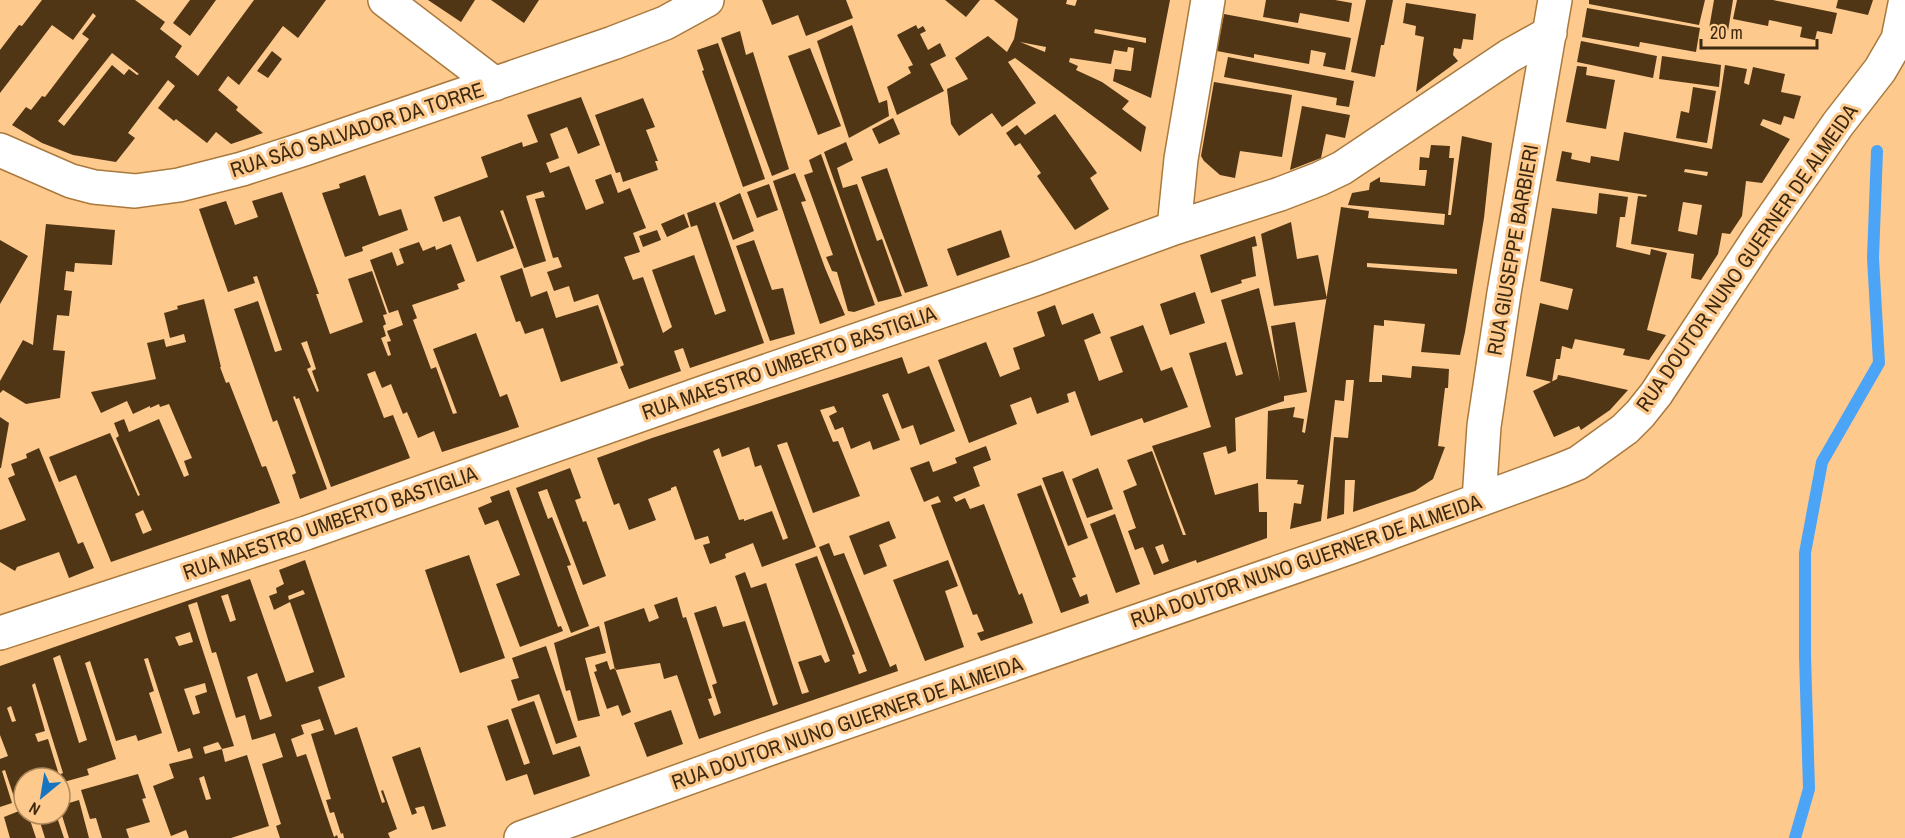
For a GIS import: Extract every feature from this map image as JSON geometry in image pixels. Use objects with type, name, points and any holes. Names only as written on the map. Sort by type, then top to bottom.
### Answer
[{"type":"street","points":[[385,0],[495,84]]},
{"type":"street","name":"RUA SÃO SALVADOR DA TORRE","points":[[0,150],[71,181],[119,190],[152,190],[201,180],[242,169],[495,84],[665,23],[707,0]]},
{"type":"street","points":[[1174,228],[1181,159],[1208,0]]},
{"type":"street","name":"RUA GIUSEPPE BARBIERI","points":[[1479,500],[1484,426],[1504,293],[1555,0]]},
{"type":"street","name":"RUA DOUTOR NUNO GUERNER DE ALMEIDA","points":[[521,838],[1578,464],[1625,429],[1640,414],[1699,331],[1758,239],[1838,124],[1902,42],[1905,4]]},
{"type":"street","name":"RUA MAESTRO UMBERTO BASTIGLIA","points":[[4,624],[306,532],[1035,279],[1174,228],[1280,194],[1342,168],[1509,56],[1550,33]]},
{"type":"building","points":[[42,0],[135,0],[165,22],[160,29],[182,46],[175,57],[198,76],[254,0],[326,0],[298,38],[283,26],[239,85],[228,76],[218,90],[238,107],[236,110],[263,133],[231,144],[216,132],[207,143],[158,108],[175,86],[168,80],[128,133],[135,138],[116,162],[73,155],[42,143],[12,125],[26,107],[31,110],[42,96],[45,97],[89,39],[82,34],[96,16],[93,13],[73,40],[52,25],[0,93],[0,50],[19,25],[22,26]],"holes":[[[112,53],[139,74],[129,69],[124,75],[112,65],[64,126],[58,121]]]},
{"type":"building","points":[[190,0],[216,0],[190,36],[173,23]]},
{"type":"building","points":[[428,0],[475,0],[461,22]]},
{"type":"building","points":[[491,0],[539,0],[524,23]]},
{"type":"building","points":[[762,0],[846,0],[853,18],[806,36],[798,15],[772,25]]},
{"type":"building","points":[[945,0],[980,0],[966,17]]},
{"type":"building","points":[[994,0],[1067,0],[1066,4],[1075,6],[1077,0],[1170,0],[1151,98],[1113,81],[1115,69],[1131,71],[1134,48],[1128,47],[1127,52],[1114,50],[1111,64],[1070,58],[1069,62],[1078,66],[1076,70],[1102,82],[1129,101],[1122,109],[1146,127],[1141,152],[1015,58],[1008,62],[1036,103],[1002,127],[992,113],[959,136],[951,124],[947,89],[968,79],[955,58],[988,36],[1007,52],[1014,39],[1018,19]],"holes":[[[1095,29],[1146,38],[1146,43],[1094,33]],[[1020,42],[1046,47],[1045,52]]]},
{"type":"building","points":[[1266,0],[1335,0],[1352,3],[1349,22],[1300,13],[1298,23],[1263,17]]},
{"type":"building","points":[[1366,0],[1393,0],[1375,77],[1351,72]]},
{"type":"building","points":[[1589,0],[1705,0],[1699,25],[1589,4]]},
{"type":"building","points":[[1714,0],[1733,0],[1728,31],[1709,29]]},
{"type":"building","points":[[1737,0],[1773,0],[1837,13],[1832,34],[1817,31],[1815,40],[1800,37],[1802,27],[1769,20],[1768,26],[1733,19]]},
{"type":"building","points":[[1838,0],[1873,0],[1868,15],[1836,8]]},
{"type":"building","points":[[1406,3],[1476,14],[1473,40],[1463,39],[1461,49],[1454,48],[1453,55],[1458,61],[1416,92],[1424,37],[1415,35],[1416,26],[1403,23]]},
{"type":"building","points":[[1587,8],[1700,28],[1696,52],[1640,42],[1639,47],[1582,37]]},
{"type":"building","points":[[1224,14],[1351,38],[1345,70],[1323,66],[1326,53],[1311,50],[1309,64],[1254,54],[1254,58],[1217,51]]},
{"type":"building","points":[[852,25],[879,103],[887,100],[889,116],[849,138],[817,41]]},
{"type":"building","points":[[916,25],[918,29],[923,26],[926,31],[920,34],[928,50],[940,43],[946,56],[930,64],[944,91],[897,115],[887,87],[911,73],[908,67],[913,65],[897,35]]},
{"type":"building","points":[[740,31],[746,55],[753,52],[789,169],[772,176],[721,38]]},
{"type":"building","points":[[1581,41],[1657,56],[1653,78],[1577,62]]},
{"type":"building","points":[[718,43],[765,179],[743,187],[702,71],[704,70],[697,50]]},
{"type":"building","points":[[810,48],[841,126],[818,135],[788,56]]},
{"type":"building","points":[[272,51],[282,59],[268,78],[257,71]]},
{"type":"building","points":[[1662,56],[1721,65],[1719,87],[1659,79]]},
{"type":"building","points":[[1228,57],[1354,81],[1349,107],[1336,105],[1337,98],[1224,77]]},
{"type":"building","points":[[1725,65],[1747,69],[1744,83],[1749,85],[1753,67],[1785,74],[1781,92],[1801,96],[1794,119],[1784,116],[1781,125],[1763,119],[1760,125],[1790,139],[1762,183],[1746,181],[1742,216],[1730,234],[1722,233],[1718,254],[1701,280],[1691,278],[1694,254],[1631,244],[1638,196],[1646,197],[1647,195],[1556,181],[1562,151],[1572,153],[1571,159],[1590,163],[1591,156],[1619,161],[1624,132],[1712,149]],"holes":[[[1685,169],[1708,172],[1707,176],[1684,172]],[[1683,202],[1702,205],[1697,235],[1678,231]]]},
{"type":"building","points":[[1577,66],[1587,67],[1586,75],[1615,80],[1606,129],[1566,122]]},
{"type":"building","points":[[1214,82],[1292,95],[1282,157],[1240,151],[1235,178],[1220,175],[1204,161],[1201,156]]},
{"type":"building","points":[[1693,87],[1716,91],[1707,143],[1676,138],[1681,111],[1689,113]]},
{"type":"building","points":[[581,97],[600,145],[578,154],[567,127],[550,134],[559,158],[546,163],[550,173],[569,166],[586,210],[604,203],[595,180],[611,174],[618,193],[630,188],[646,228],[633,233],[640,252],[624,257],[633,280],[643,277],[663,333],[672,327],[652,270],[694,255],[715,315],[726,311],[697,225],[691,227],[687,213],[715,202],[764,343],[690,368],[683,348],[674,351],[681,371],[629,389],[620,367],[624,365],[598,294],[574,302],[569,286],[554,291],[547,272],[562,267],[558,257],[553,258],[535,199],[545,197],[543,191],[526,196],[546,261],[524,268],[503,210],[500,211],[514,248],[477,262],[460,216],[443,222],[434,197],[488,177],[481,157],[522,142],[523,147],[538,142],[527,115]]},
{"type":"building","points":[[643,98],[655,127],[646,130],[658,161],[655,161],[658,170],[623,182],[620,172],[616,173],[595,115]]},
{"type":"building","points":[[1302,106],[1350,115],[1345,138],[1326,134],[1321,158],[1290,170]]},
{"type":"building","points":[[1055,114],[1097,173],[1090,178],[1109,209],[1075,230],[1037,176],[1041,173],[1020,143],[1015,146],[1006,133],[1017,125],[1025,135]]},
{"type":"building","points":[[893,118],[900,134],[879,144],[872,129]]},
{"type":"building","points":[[1462,136],[1492,143],[1484,218],[1460,355],[1421,352],[1425,324],[1384,320],[1384,326],[1374,325],[1369,382],[1382,382],[1382,375],[1411,378],[1412,366],[1449,369],[1438,446],[1445,447],[1433,479],[1415,491],[1353,512],[1355,480],[1345,480],[1344,514],[1327,519],[1334,437],[1348,438],[1354,380],[1346,380],[1344,401],[1335,400],[1321,521],[1290,529],[1294,503],[1301,504],[1304,485],[1297,484],[1298,480],[1266,479],[1268,411],[1295,407],[1293,417],[1304,419],[1302,432],[1305,433],[1341,207],[1369,211],[1368,218],[1444,225],[1445,214],[1348,205],[1352,193],[1369,190],[1370,183],[1380,177],[1380,182],[1425,186],[1427,170],[1419,170],[1420,157],[1429,158],[1431,145],[1450,146],[1449,158],[1454,158],[1448,215],[1451,215]],"holes":[[[1367,263],[1457,269],[1457,274],[1367,267]]]},
{"type":"building","points":[[846,142],[853,160],[837,168],[843,188],[857,184],[877,241],[882,239],[902,296],[878,302],[860,254],[824,152]]},
{"type":"building","points":[[821,154],[875,305],[854,312],[848,311],[837,272],[832,271],[826,257],[833,255],[804,175],[813,172],[809,160]]},
{"type":"building","points":[[887,168],[928,286],[905,293],[861,177]]},
{"type":"building","points":[[795,173],[806,201],[801,202],[845,315],[820,324],[773,181]]},
{"type":"building","points":[[365,175],[379,216],[401,209],[408,230],[362,247],[363,251],[345,257],[322,193],[340,188],[339,184]]},
{"type":"building","points":[[769,184],[778,210],[757,218],[747,192]]},
{"type":"building","points":[[282,192],[319,294],[316,294],[330,334],[363,322],[348,279],[372,271],[387,314],[383,315],[386,336],[381,338],[388,356],[391,355],[387,342],[391,341],[387,331],[403,325],[398,310],[389,313],[370,260],[392,252],[397,266],[404,263],[399,249],[419,242],[423,251],[435,246],[436,250],[451,244],[465,281],[457,284],[459,289],[412,305],[417,318],[413,320],[431,369],[436,367],[453,414],[457,413],[433,349],[476,333],[500,397],[507,394],[519,427],[442,452],[434,431],[418,438],[407,412],[403,414],[391,384],[382,388],[375,371],[367,374],[384,418],[393,415],[410,458],[331,487],[299,398],[296,399],[295,396],[293,397],[327,489],[300,499],[292,475],[296,473],[277,420],[273,422],[234,309],[258,301],[275,352],[282,350],[257,276],[253,277],[255,283],[228,292],[199,209],[226,201],[235,225],[258,217],[252,201]],"holes":[[[307,341],[316,369],[312,371],[319,391],[317,392],[307,369],[311,367],[301,343]]]},
{"type":"building","points":[[740,193],[754,231],[733,240],[719,203]]},
{"type":"building","points":[[1599,193],[1628,197],[1625,217],[1620,217],[1616,247],[1650,255],[1651,249],[1667,253],[1647,330],[1666,335],[1649,360],[1623,355],[1625,349],[1575,339],[1572,349],[1562,346],[1560,359],[1556,359],[1552,382],[1526,376],[1540,303],[1568,310],[1573,289],[1540,281],[1552,208],[1597,214]]},
{"type":"building","points":[[684,214],[689,227],[667,237],[661,224]]},
{"type":"building","points":[[1291,222],[1297,259],[1318,255],[1327,299],[1274,306],[1261,234]]},
{"type":"building","points":[[46,224],[115,230],[112,265],[75,263],[74,272],[66,271],[64,290],[72,291],[69,316],[57,315],[53,350],[65,351],[60,398],[26,404],[3,390],[0,393],[0,381],[23,340],[33,345]]},
{"type":"building","points":[[657,230],[661,240],[643,247],[639,236]]},
{"type":"building","points":[[1001,230],[1010,257],[957,276],[947,249]]},
{"type":"building","points":[[1255,236],[1257,246],[1252,247],[1256,276],[1211,293],[1200,255]]},
{"type":"building","points":[[0,240],[28,256],[0,304]]},
{"type":"building","points":[[754,240],[772,290],[783,288],[795,334],[770,341],[736,246]]},
{"type":"building","points":[[522,268],[531,297],[547,291],[556,318],[598,305],[618,363],[561,382],[543,328],[525,334],[520,321],[516,322],[500,276]]},
{"type":"building","points":[[1259,288],[1280,382],[1271,326],[1295,322],[1307,392],[1284,396],[1284,401],[1235,418],[1236,451],[1228,454],[1226,446],[1203,453],[1215,495],[1258,483],[1259,512],[1267,512],[1267,538],[1197,563],[1196,560],[1154,575],[1143,547],[1135,550],[1128,531],[1136,528],[1123,491],[1137,485],[1127,460],[1152,451],[1183,535],[1186,535],[1152,446],[1211,427],[1189,353],[1226,342],[1236,376],[1243,374],[1221,300]],"holes":[[[1163,544],[1169,561],[1162,564],[1155,547]]]},
{"type":"building","points":[[1195,292],[1205,323],[1170,335],[1160,304]]},
{"type":"building","points":[[204,299],[220,367],[226,383],[229,382],[262,467],[266,466],[280,503],[111,562],[76,475],[59,482],[49,457],[110,433],[138,496],[140,495],[116,438],[119,436],[114,423],[124,419],[129,432],[159,419],[184,477],[189,475],[184,461],[192,458],[169,404],[160,407],[159,404],[150,408],[150,406],[133,414],[127,401],[101,413],[91,392],[156,379],[147,343],[164,339],[166,347],[186,342],[184,334],[170,338],[164,313],[178,309],[177,306]],"holes":[[[143,510],[152,530],[143,534],[135,514]]]},
{"type":"building","points":[[1055,305],[1062,325],[1093,313],[1101,333],[1084,340],[1099,381],[1123,372],[1110,337],[1143,325],[1161,371],[1172,367],[1188,407],[1144,423],[1142,418],[1091,436],[1075,391],[1067,394],[1069,402],[1037,414],[1031,397],[1010,405],[1017,424],[969,443],[938,360],[986,342],[1000,377],[1020,369],[1013,348],[1045,336],[1037,312]]},
{"type":"building","points":[[902,357],[908,374],[929,366],[955,431],[920,445],[913,425],[902,429],[888,393],[882,395],[900,440],[873,450],[870,441],[851,449],[843,427],[835,430],[829,416],[837,412],[834,406],[820,410],[833,442],[838,441],[860,496],[813,513],[787,442],[777,445],[816,547],[762,567],[753,543],[725,554],[726,558],[710,564],[703,545],[710,543],[708,536],[695,540],[676,486],[648,499],[656,520],[629,530],[619,503],[614,505],[597,458]],"holes":[[[749,447],[755,467],[761,465],[788,538],[783,540],[772,511],[744,521],[744,519],[739,520],[713,451],[719,448],[722,457]]]},
{"type":"building","points":[[1558,375],[1628,390],[1610,410],[1581,430],[1579,426],[1554,437],[1533,391],[1557,379]]},
{"type":"building","points":[[0,417],[9,423],[1,468],[0,468]]},
{"type":"building","points":[[986,446],[991,460],[973,467],[980,486],[953,497],[956,502],[965,498],[970,509],[984,504],[1019,595],[1022,593],[1033,623],[981,641],[977,633],[984,631],[977,614],[973,615],[931,505],[941,502],[938,496],[924,502],[910,468],[929,461],[933,472],[957,463],[955,458]]},
{"type":"building","points":[[39,448],[78,544],[83,542],[94,568],[69,578],[59,552],[17,567],[15,571],[0,562],[0,530],[26,520],[8,478],[15,475],[11,464],[27,458],[26,454]]},
{"type":"building","points":[[570,468],[581,498],[575,500],[583,522],[586,521],[606,576],[583,585],[547,489],[538,492],[548,519],[552,517],[571,565],[567,566],[589,626],[571,633],[516,488]]},
{"type":"building","points":[[1098,468],[1113,509],[1087,518],[1072,479]]},
{"type":"building","points":[[1063,471],[1088,538],[1068,546],[1042,478]]},
{"type":"building","points":[[1041,485],[1076,577],[1072,578],[1080,597],[1087,594],[1089,603],[1061,613],[1017,494]]},
{"type":"building","points":[[509,490],[558,627],[561,626],[563,631],[520,647],[496,584],[520,575],[498,520],[485,525],[478,508],[492,502],[490,497]]},
{"type":"building","points":[[1115,514],[1140,584],[1116,593],[1090,524]]},
{"type":"building","points":[[889,521],[896,538],[879,545],[887,566],[864,575],[849,536]]},
{"type":"building","points":[[829,543],[834,556],[844,553],[890,667],[896,664],[898,671],[699,739],[677,675],[664,679],[660,663],[615,670],[604,622],[644,608],[649,622],[659,618],[654,605],[677,597],[683,618],[686,617],[712,698],[708,699],[714,716],[721,713],[712,685],[717,683],[694,613],[716,606],[723,627],[745,621],[773,706],[778,704],[735,576],[745,572],[751,588],[766,583],[802,694],[809,692],[798,662],[821,655],[825,663],[830,661],[795,564],[817,556],[855,654],[852,655],[859,674],[867,671],[819,547]]},
{"type":"building","points":[[469,555],[505,658],[460,673],[425,570]]},
{"type":"building","points":[[305,560],[345,677],[318,687],[335,735],[357,727],[382,803],[385,802],[381,791],[383,790],[397,829],[388,833],[390,838],[344,838],[343,833],[341,834],[334,812],[330,813],[326,800],[331,799],[311,734],[324,730],[320,719],[301,725],[304,734],[291,739],[297,757],[306,754],[334,837],[337,835],[338,838],[280,838],[276,826],[281,824],[262,764],[283,757],[275,733],[252,740],[245,715],[236,718],[216,652],[212,653],[197,602],[188,605],[234,746],[222,749],[225,762],[247,755],[269,826],[231,838],[189,838],[186,830],[171,836],[153,786],[174,778],[169,764],[193,758],[190,748],[178,752],[148,658],[144,659],[154,691],[149,693],[162,733],[138,741],[136,735],[116,741],[90,661],[85,663],[116,759],[87,769],[89,775],[72,780],[72,766],[61,766],[35,683],[32,685],[45,731],[35,734],[38,742],[48,739],[56,766],[12,766],[12,791],[5,770],[2,771],[12,803],[0,807],[0,759],[8,756],[0,735],[0,666],[250,579],[286,682],[314,672],[290,602],[274,610],[269,596],[277,593],[276,588],[284,584],[279,570]],"holes":[[[303,590],[305,594],[289,600],[288,596]],[[228,594],[236,620],[230,622],[221,596]],[[190,632],[193,642],[179,646],[175,637]],[[60,655],[87,740],[79,743],[53,658]],[[257,673],[272,716],[260,720],[247,677]],[[205,683],[207,692],[195,696],[200,713],[193,715],[184,689]],[[11,706],[16,721],[12,722],[7,708]],[[218,742],[222,749],[205,754],[203,747]],[[204,776],[211,799],[206,800],[199,778]]]},
{"type":"building","points":[[948,560],[958,586],[945,591],[964,647],[925,661],[893,580]]},
{"type":"building","points":[[599,626],[606,653],[585,658],[600,716],[578,721],[570,690],[566,691],[554,643]]},
{"type":"building","points":[[546,646],[577,737],[556,744],[539,694],[518,701],[511,680],[519,678],[512,658]]},
{"type":"building","points":[[607,661],[610,670],[615,668],[631,712],[622,716],[618,705],[607,709],[594,672],[597,671],[595,665]]},
{"type":"building","points":[[534,701],[553,755],[580,746],[590,776],[534,795],[527,774],[506,781],[487,726],[508,719],[524,765],[530,763],[511,709]]},
{"type":"building","points":[[671,710],[683,744],[647,757],[634,723]]},
{"type":"building","points":[[420,747],[446,826],[432,830],[424,806],[415,808],[417,813],[412,815],[392,757]]},
{"type":"building","points":[[138,774],[146,798],[142,799],[150,822],[126,829],[129,838],[102,838],[96,818],[90,819],[81,790]]},
{"type":"building","points":[[79,800],[89,838],[69,838],[65,826],[72,826],[72,802]]},
{"type":"building","points":[[12,814],[12,826],[32,826],[36,838],[10,838],[4,817]]},
{"type":"building","points":[[41,826],[60,826],[64,838],[45,838]]},
{"type":"waterway","points":[[1795,838],[1809,789],[1805,553],[1822,462],[1879,363],[1873,258],[1877,151]]}]
